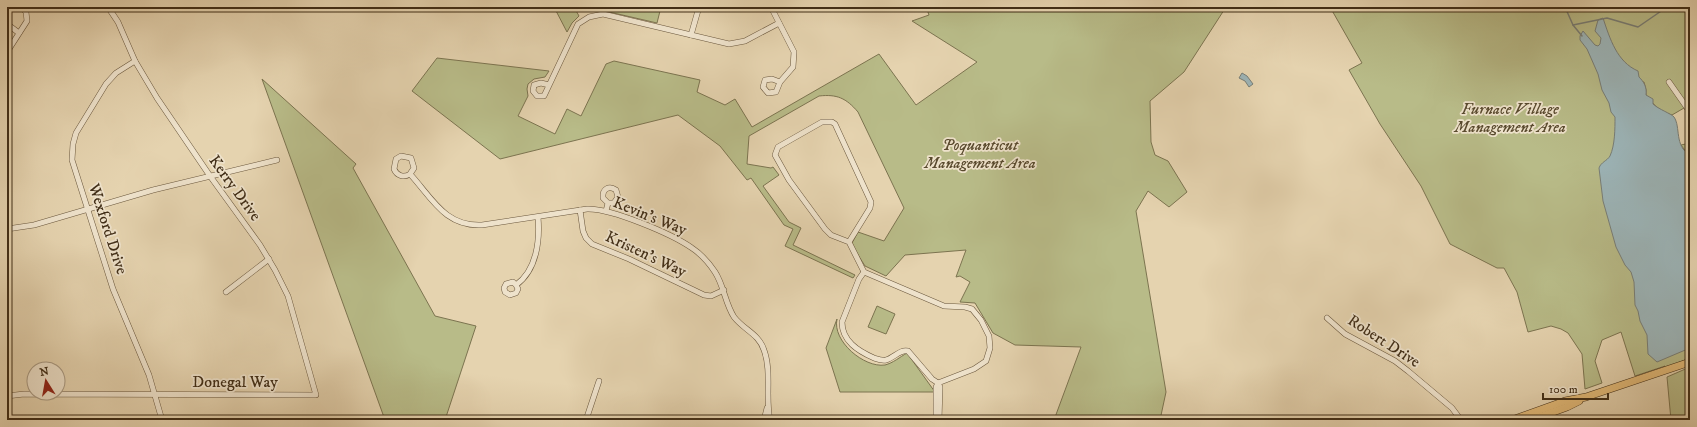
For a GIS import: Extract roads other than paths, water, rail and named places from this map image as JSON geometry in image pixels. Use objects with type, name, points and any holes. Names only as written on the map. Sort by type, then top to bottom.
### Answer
[{"type":"highway","points":[[1512,420],[1565,401],[1586,397],[1690,362]]},
{"type":"highway","points":[[1531,420],[1567,407],[1586,397]]},
{"type":"street","points":[[7,10],[11,7]]},
{"type":"street","points":[[7,52],[27,19],[26,12],[21,7]]},
{"type":"street","name":"Kerry Drive","points":[[108,7],[118,22],[135,61],[157,98],[269,259],[288,296],[316,394]]},
{"type":"street","points":[[691,35],[699,7]]},
{"type":"street","points":[[771,7],[794,52],[793,67],[780,82]]},
{"type":"street","points":[[549,85],[578,24],[588,17],[603,14],[729,44],[745,41],[779,23]]},
{"type":"street","points":[[7,24],[19,33]]},
{"type":"street","name":"Wexford Drive","points":[[135,61],[120,70],[109,80],[81,123],[74,139],[72,155],[73,165],[113,288],[139,350],[162,420]]},
{"type":"street","points":[[1669,82],[1690,112]]},
{"type":"street","points":[[849,242],[870,208],[871,202],[835,124],[827,121],[822,122],[778,147],[775,155],[789,180],[825,230],[831,235],[849,242],[864,272],[944,306],[969,308],[976,312],[989,336],[990,348],[986,361],[974,369],[938,383],[936,387],[936,420]]},
{"type":"street","points":[[401,156],[411,158],[414,168],[410,174],[404,176],[395,172],[393,166],[396,159],[401,156]]},
{"type":"street","points":[[7,229],[34,225],[153,190],[277,160]]},
{"type":"street","name":"Kevin's Way","points":[[410,174],[441,210],[449,217],[460,223],[482,226],[591,209],[620,215],[688,245],[699,253],[711,266],[719,278],[734,316],[742,325],[756,336],[765,352],[767,407],[764,420]]},
{"type":"street","points":[[606,211],[608,203]]},
{"type":"street","name":"Kristen's Way","points":[[580,210],[582,232],[592,244],[629,259],[704,296],[712,296],[724,290]]},
{"type":"street","points":[[516,285],[527,274],[537,250],[540,239],[538,217]]},
{"type":"street","points":[[226,292],[269,259]]},
{"type":"street","points":[[864,272],[859,279],[842,322],[842,328],[845,335],[853,347],[878,359],[886,360],[903,350],[908,350],[940,387],[940,420]]},
{"type":"street","name":"Robert Drive","points":[[1327,318],[1345,334],[1395,361],[1452,408],[1461,420]]},
{"type":"street","points":[[586,420],[599,381]]},
{"type":"street","name":"Donegal Way","points":[[7,396],[24,394],[316,394]]},
{"type":"street","name":"Kevin's Way","points":[[767,407],[770,420]]},
{"type":"water","points":[[1603,18],[1615,49],[1625,62],[1638,71],[1639,77],[1646,87],[1646,95],[1653,99],[1653,104],[1655,106],[1674,117],[1682,147],[1690,155],[1690,348],[1657,362],[1648,354],[1647,335],[1640,321],[1635,305],[1634,282],[1631,272],[1625,265],[1616,247],[1603,201],[1599,168],[1601,164],[1609,158],[1612,152],[1615,117],[1611,112],[1609,103],[1602,90],[1598,74],[1587,49],[1580,40],[1580,36],[1583,31],[1595,45],[1598,46],[1601,38],[1595,31],[1598,20]]},
{"type":"water","points":[[1242,73],[1247,76],[1253,84],[1249,87],[1245,81],[1239,78]]},
{"type":"waterway","points":[[1565,7],[1573,25],[1582,36]]},
{"type":"waterway","points":[[1573,25],[1607,18],[1638,27],[1667,7]]},
{"type":"park label","name":"Furnace Village Management Area","points":[[1510,118]]},
{"type":"park label","name":"Poquanticut Management Area","points":[[980,154]]}]
